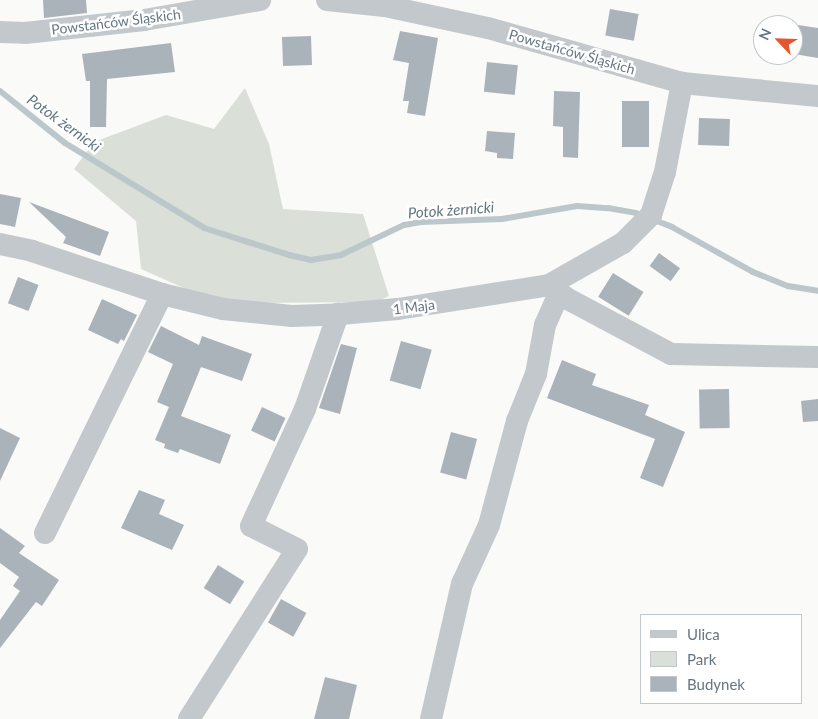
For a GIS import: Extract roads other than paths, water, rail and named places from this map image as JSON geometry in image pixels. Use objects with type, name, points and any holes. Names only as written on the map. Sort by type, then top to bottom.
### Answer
[{"type":"street","name":"Powstańców Śląskich","points":[[0,32],[25,32],[144,20],[210,4],[260,0]]},
{"type":"street","name":"Powstańców Śląskich","points":[[327,0],[385,6],[488,28],[682,83],[818,96]]},
{"type":"street","points":[[432,719],[462,584],[489,526],[517,421],[536,374],[554,289],[630,238],[651,215],[665,172],[682,83]]},
{"type":"street","name":"1 Maja","points":[[0,244],[32,252],[162,294],[224,309],[292,316],[338,314],[554,289]]},
{"type":"street","points":[[554,289],[671,354],[818,357]]},
{"type":"street","points":[[45,533],[162,294]]},
{"type":"street","points":[[189,719],[297,549],[251,526],[305,409],[338,314]]},
{"type":"waterway","name":"Potok żernicki","points":[[0,91],[65,143],[204,228],[289,255],[311,260],[341,255],[404,225],[421,222],[502,219],[577,206],[608,208],[636,213],[672,227],[753,272],[788,286],[818,291]]}]
